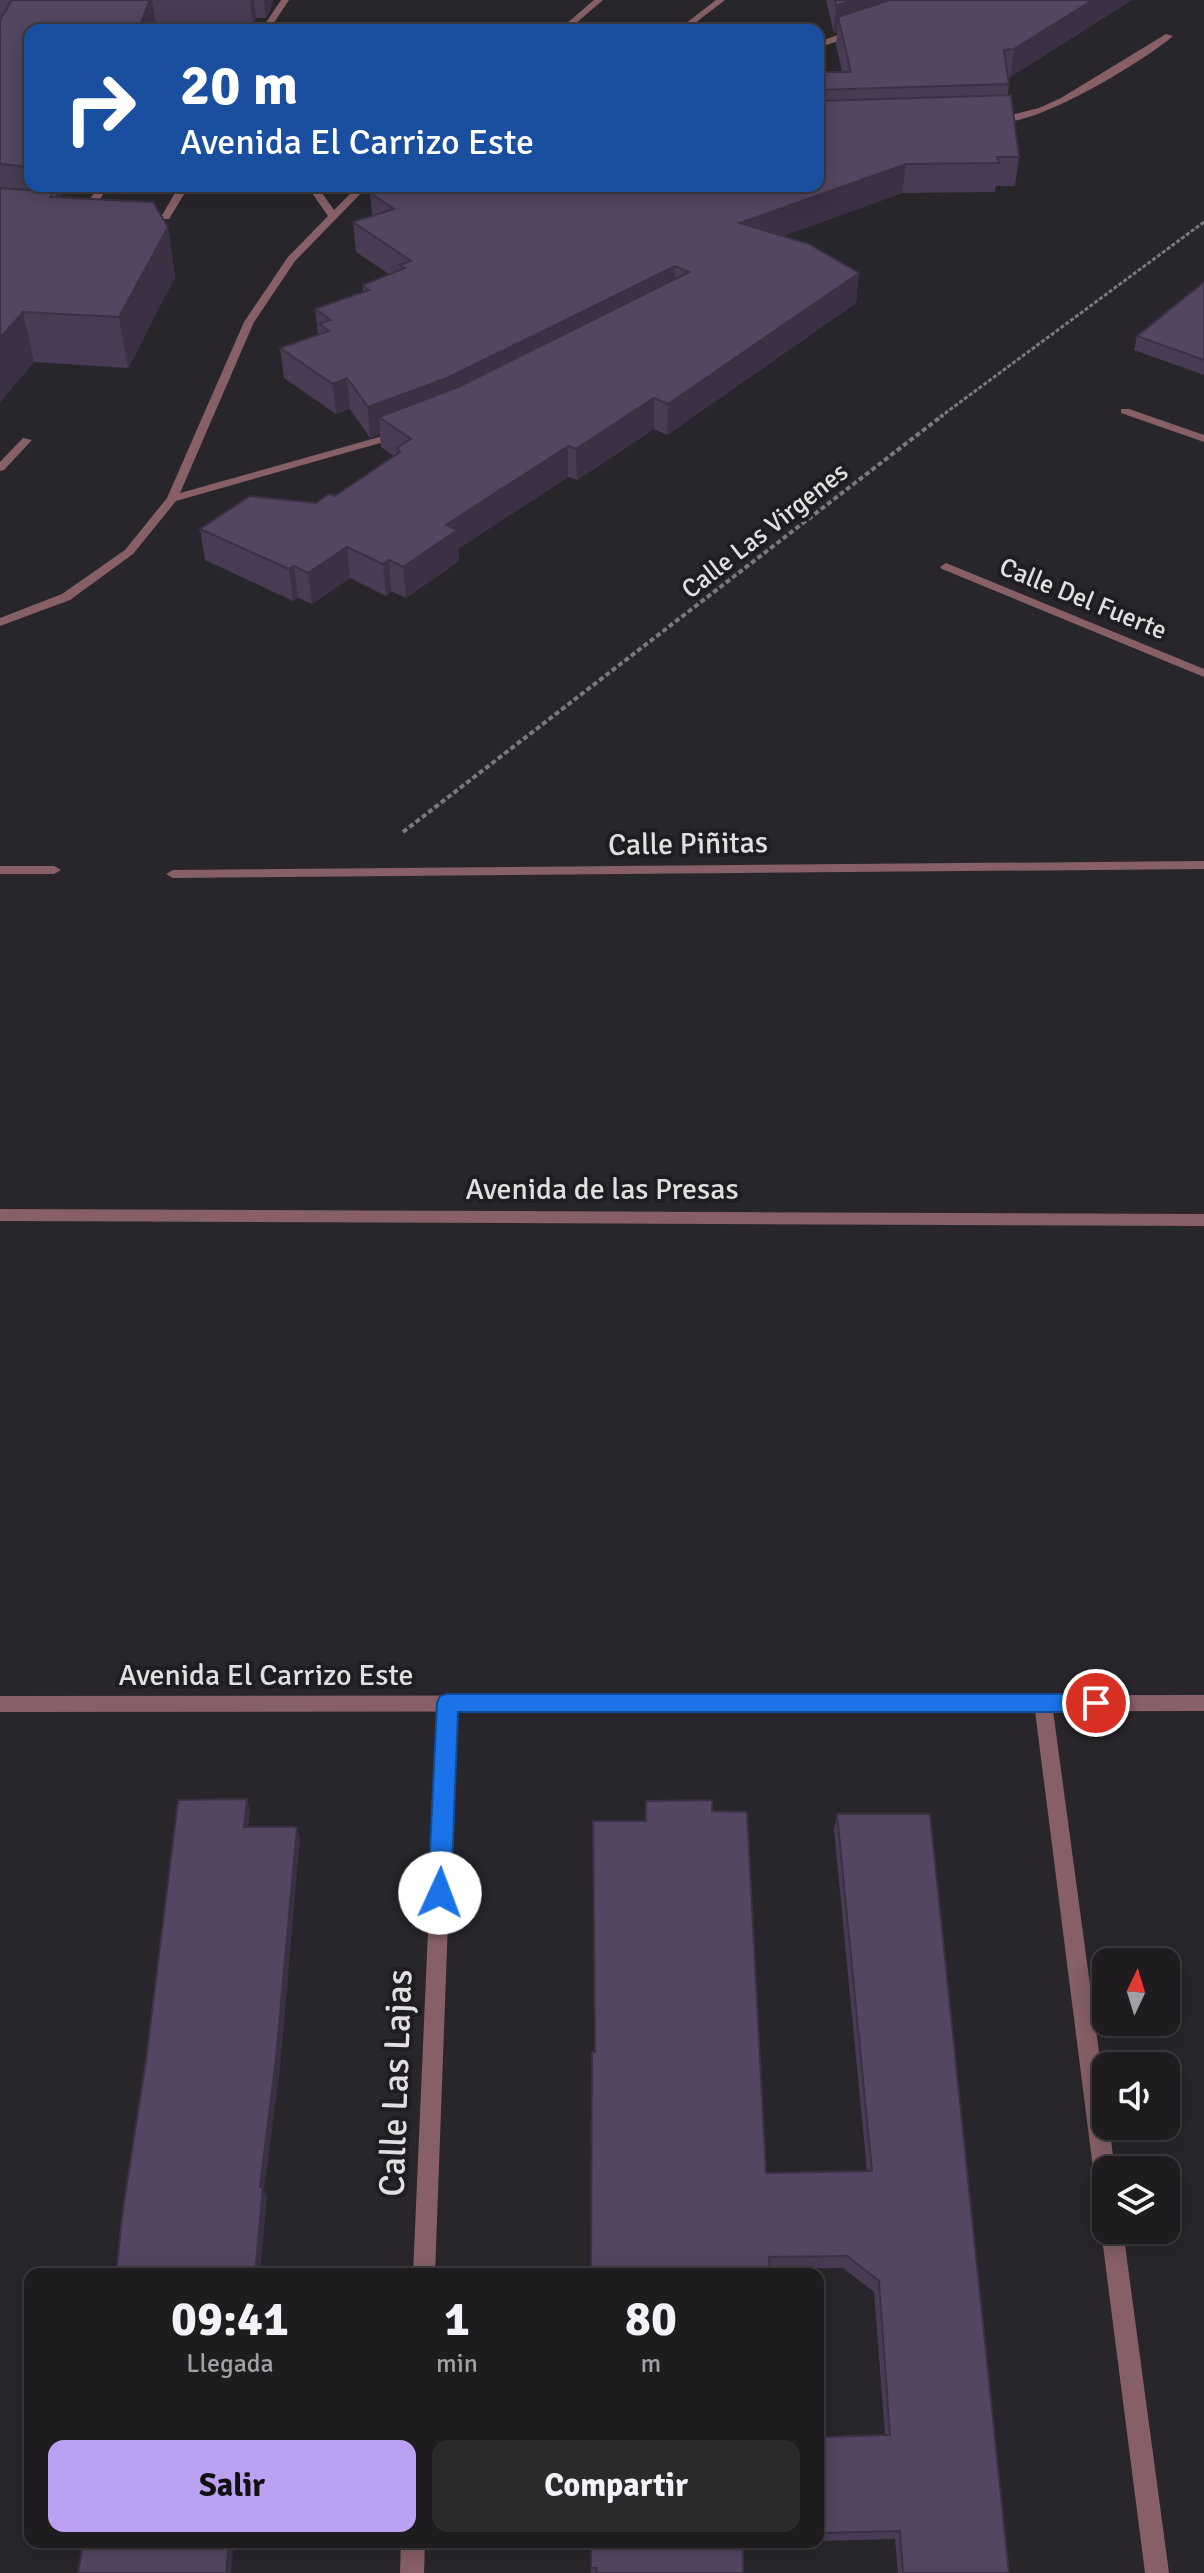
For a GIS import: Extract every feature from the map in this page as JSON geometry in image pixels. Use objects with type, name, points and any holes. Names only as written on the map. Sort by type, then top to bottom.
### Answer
[{"type":"street","points":[[269,24],[285,0]]},
{"type":"street","points":[[570,24],[599,0]]},
{"type":"street","points":[[689,24],[721,0]]},
{"type":"street","points":[[824,43],[870,27]]},
{"type":"street","points":[[983,121],[1015,118],[1043,109],[1083,90],[1169,36]]},
{"type":"street","points":[[89,208],[100,192]]},
{"type":"street","points":[[166,217],[181,192]]},
{"type":"street","points":[[316,192],[333,216]]},
{"type":"street","points":[[0,622],[66,597],[129,552],[172,499],[249,322],[291,259],[357,192]]},
{"type":"street","points":[[1125,411],[1204,439]]},
{"type":"street","points":[[172,499],[415,429]]},
{"type":"street","points":[[0,468],[27,440]]},
{"type":"street","name":"Calle Del Fuerte","points":[[946,567],[1204,673]]},
{"type":"street","name":"Calle Piñitas","points":[[173,874],[1204,865]]},
{"type":"street","points":[[0,870],[54,870]]},
{"type":"street","name":"Avenida de las Presas","points":[[0,1215],[1204,1220]]},
{"type":"street","name":"Calle Las Lajas","points":[[424,2268],[447,1703]]},
{"type":"street","points":[[1043,1703],[1102,2156]]},
{"type":"street","name":"Avenida El Carrizo Este","points":[[0,1704],[1204,1703]]},
{"type":"street","points":[[1114,2244],[1157,2573]]},
{"type":"street","points":[[412,2573],[413,2548]]},
{"type":"path","name":"Calle Las Virgenes","points":[[351,873],[1002,369],[1204,222]]},
{"type":"building","points":[[12,0],[150,0],[140,24],[24,24],[24,166],[0,164],[0,20]]},
{"type":"building","points":[[835,0],[853,0],[836,6]]},
{"type":"building","points":[[890,0],[1093,0],[1014,49],[1004,50],[1009,84],[824,90],[824,72],[851,72],[838,17]]},
{"type":"building","points":[[1011,95],[1019,157],[997,157],[999,163],[906,164],[740,223],[809,244],[859,273],[668,404],[654,398],[576,449],[568,446],[446,525],[457,530],[403,567],[389,560],[383,564],[347,547],[308,573],[294,566],[289,569],[200,529],[250,496],[316,503],[329,494],[335,496],[400,452],[397,448],[411,439],[379,417],[458,387],[689,272],[675,266],[447,378],[368,407],[347,378],[333,384],[280,348],[329,331],[319,324],[331,320],[315,309],[369,290],[363,285],[405,268],[400,265],[411,261],[353,222],[394,209],[370,193],[824,192],[824,101]]},
{"type":"building","points":[[0,188],[53,192],[50,197],[153,202],[168,227],[119,317],[23,312],[0,338]]},
{"type":"building","points":[[1204,282],[1204,360],[1137,336]]},
{"type":"building","points":[[247,1799],[244,1827],[297,1827],[276,2058],[260,2187],[263,2187],[256,2268],[117,2268],[178,1800]]},
{"type":"building","points":[[712,1800],[712,1811],[747,1812],[766,2173],[872,2171],[837,1814],[930,1814],[1009,2573],[903,2573],[900,2531],[824,2533],[824,2437],[890,2435],[879,2281],[847,2256],[769,2257],[770,2268],[591,2268],[592,2052],[595,2052],[593,1821],[646,1821],[646,1801]]},
{"type":"building","points":[[82,2548],[228,2548],[226,2573],[78,2573]]},
{"type":"building","points":[[591,2548],[743,2548],[743,2573],[596,2573],[597,2568],[591,2568]]},
{"type":"route","points":[[440,1893],[447,1703],[1096,1703]]}]
